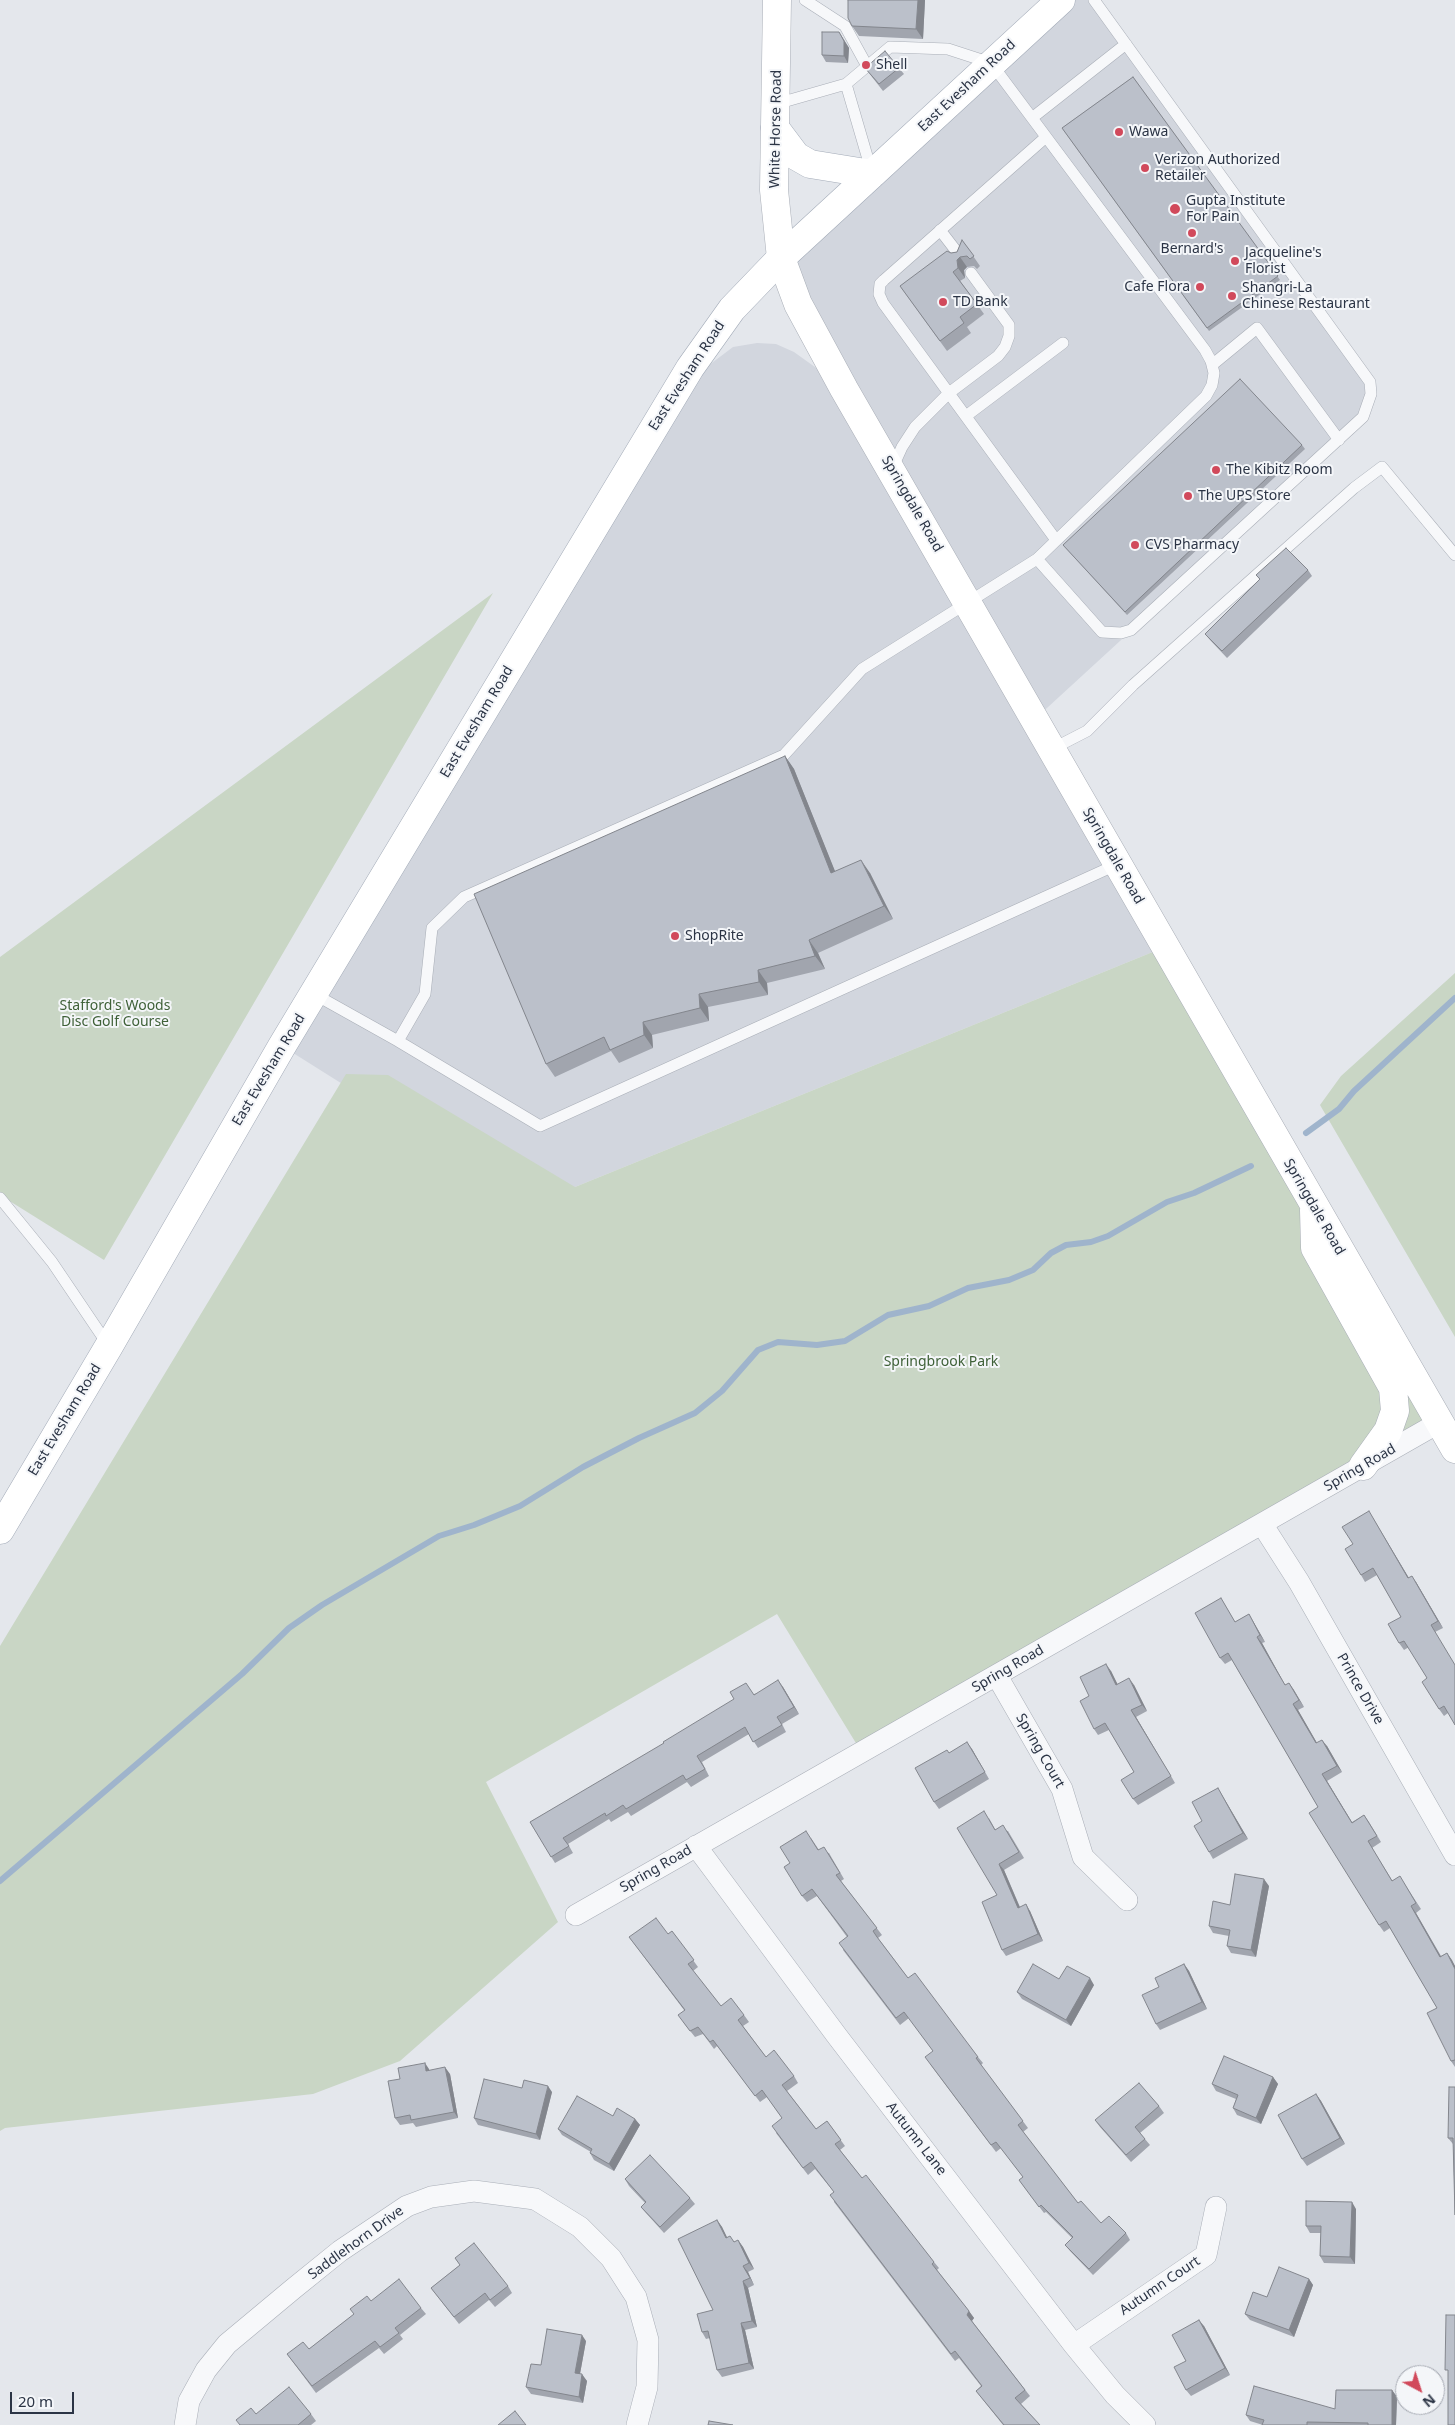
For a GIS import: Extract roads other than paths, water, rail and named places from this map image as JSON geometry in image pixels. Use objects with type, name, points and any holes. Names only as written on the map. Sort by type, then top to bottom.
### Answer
[{"type":"main road","name":"White Horse Road","points":[[777,0],[774,190],[781,258]]},
{"type":"main road","name":"East Evesham Road","points":[[0,1530],[109,1346],[282,1046],[690,368],[732,309],[781,258],[1058,1]]},
{"type":"main road","points":[[776,116],[796,156],[810,164],[872,174]]},
{"type":"main road","name":"Springdale Road","points":[[781,258],[798,304],[844,389],[969,602],[1455,1449]]},
{"type":"main road","points":[[1314,1206],[1315,1248],[1393,1388],[1395,1411],[1388,1431],[1363,1466]]},
{"type":"street","name":"Spring Road","points":[[576,1915],[1440,1422]]},
{"type":"street","name":"Prince Drive","points":[[1262,1524],[1299,1582],[1455,1855]]},
{"type":"street","name":"Spring Court","points":[[997,1676],[1062,1789],[1083,1856],[1127,1900]]},
{"type":"street","name":"Autumn Lane","points":[[696,1846],[837,2036],[1074,2345],[1115,2395],[1145,2425]]},
{"type":"street","name":"Saddlehorn Drive","points":[[185,2425],[189,2401],[206,2370],[227,2344],[327,2262],[388,2217],[408,2206],[431,2197],[474,2191],[535,2199],[580,2227],[611,2258],[636,2297],[648,2340],[647,2387],[637,2425]]},
{"type":"street","name":"Autumn Court","points":[[1074,2345],[1206,2255],[1216,2207]]},
{"type":"lane","points":[[805,0],[845,26],[867,66]]},
{"type":"lane","points":[[1037,559],[1102,632],[1122,633],[1131,630],[1363,417],[1371,394],[1370,382],[1094,0]]},
{"type":"lane","points":[[1032,118],[1126,44]]},
{"type":"lane","points":[[398,1042],[425,994],[432,928],[464,897],[784,755],[862,669],[1037,559],[1206,396],[1212,385],[1214,373],[1212,365],[1200,343],[991,62],[948,49],[890,47],[846,84],[776,116]]},
{"type":"lane","points":[[846,84],[872,174]]},
{"type":"lane","points":[[1046,137],[884,280],[880,284],[879,294],[883,303],[1056,540]]},
{"type":"lane","points":[[940,230],[960,256]]},
{"type":"lane","points":[[892,469],[902,447],[915,427],[949,393],[998,356],[1005,347],[1009,336],[1009,325],[971,273]]},
{"type":"lane","points":[[1212,365],[1257,328],[1339,440]]},
{"type":"lane","points":[[966,416],[1063,343]]},
{"type":"lane","points":[[1052,749],[1087,731],[1147,672],[1354,488],[1382,467],[1455,555]]},
{"type":"lane","points":[[314,994],[540,1126],[1118,864]]},
{"type":"lane","points":[[0,1198],[52,1262],[109,1346]]},
{"type":"waterway","points":[[1306,1133],[1339,1109],[1354,1091],[1455,998]]},
{"type":"waterway","points":[[0,1881],[242,1674],[289,1628],[322,1605],[439,1536],[474,1525],[520,1506],[583,1467],[639,1438],[695,1413],[722,1391],[758,1350],[778,1342],[817,1345],[845,1341],[888,1315],[929,1306],[968,1288],[1009,1280],[1033,1270],[1051,1253],[1066,1245],[1091,1242],[1108,1236],[1167,1202],[1194,1193],[1251,1166]]},
{"type":"place","name":"Shell","points":[[866,65]]},
{"type":"place","name":"Wawa","points":[[1119,132]]},
{"type":"place","name":"Verizon Authorized Retailer","points":[[1145,168]]},
{"type":"place","name":"Gupta Institute For Pain","points":[[1175,209]]},
{"type":"place","name":"Bernard's","points":[[1192,233]]},
{"type":"place","name":"Jacqueline's Florist","points":[[1235,261]]},
{"type":"place","name":"Cafe Flora","points":[[1200,287]]},
{"type":"place","name":"Shangri-La Chinese Restaurant","points":[[1232,296]]},
{"type":"place","name":"TD Bank","points":[[943,302]]},
{"type":"place","name":"The Kibitz Room","points":[[1216,470]]},
{"type":"place","name":"The UPS Store","points":[[1188,496]]},
{"type":"place","name":"CVS Pharmacy","points":[[1135,545]]},
{"type":"place","name":"ShopRite","points":[[675,936]]},
{"type":"park label","name":"Stafford's Woods Disc Golf Course","points":[[115,1014]]},
{"type":"park label","name":"Springbrook Park","points":[[941,1362]]}]
